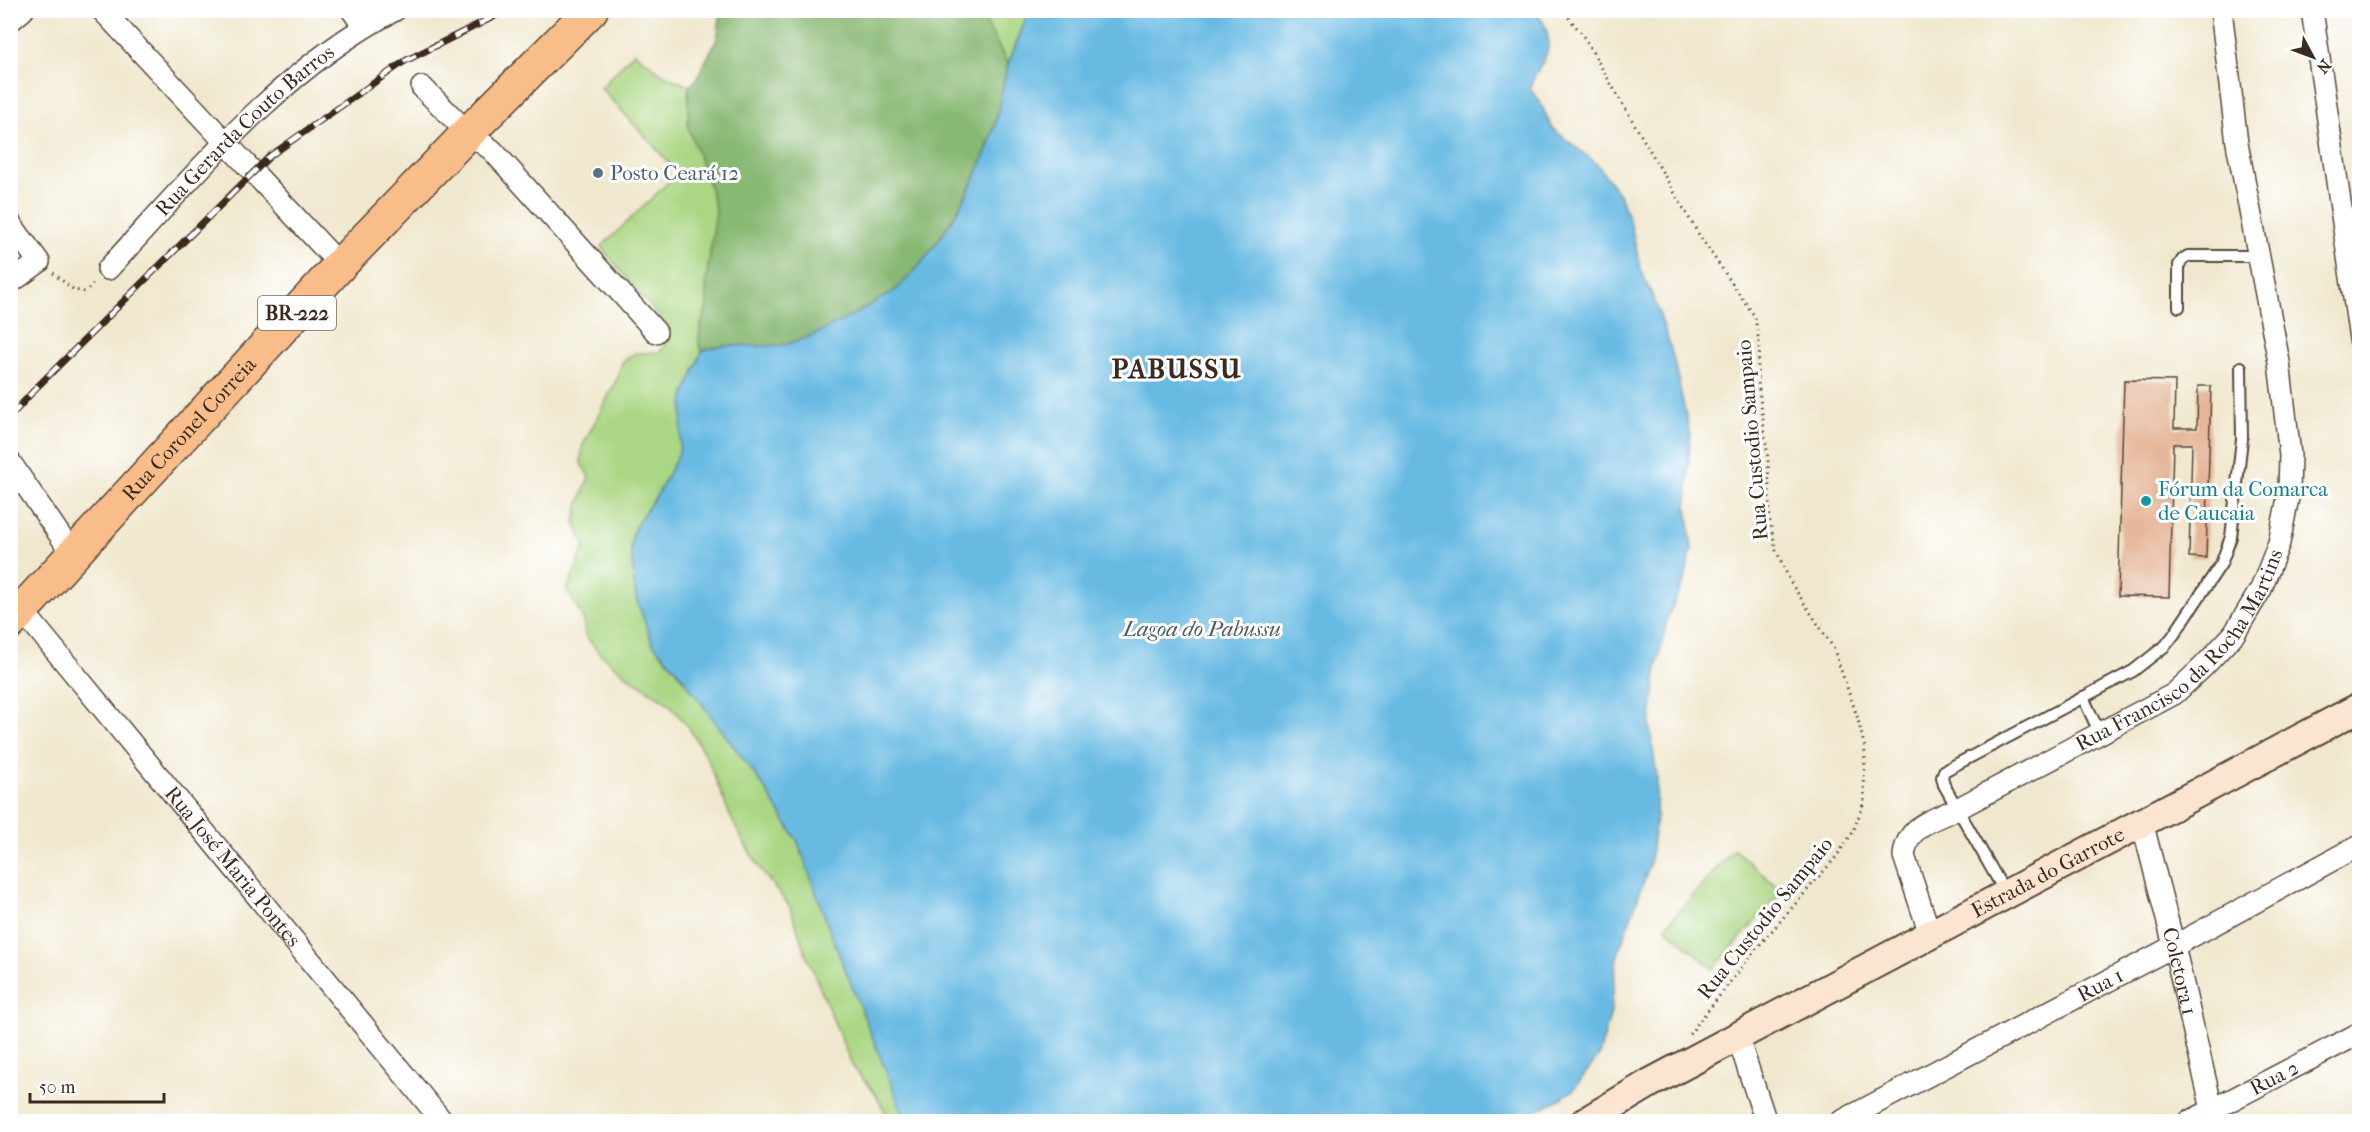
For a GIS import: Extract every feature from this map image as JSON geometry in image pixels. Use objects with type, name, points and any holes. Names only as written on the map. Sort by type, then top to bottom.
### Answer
[{"type":"main road","name":"Rua Coronel Correia","points":[[16,617],[340,266],[591,10]]},
{"type":"main road","name":"Estrada do Garrote","points":[[1585,1122],[1650,1083],[2360,707]]},
{"type":"street","points":[[10,21],[22,10]]},
{"type":"street","points":[[102,10],[340,266]]},
{"type":"street","name":"Rua Gerarda Couto Barros","points":[[108,269],[225,142],[309,67],[358,19],[395,10]]},
{"type":"street","name":"Rua Francisco da Rocha Martins","points":[[1930,934],[1904,856],[1905,844],[1911,834],[1921,826],[2174,694],[2234,634],[2261,589],[2279,543],[2289,493],[2290,455],[2279,362],[2237,143],[2221,10]]},
{"type":"street","points":[[2312,10],[2360,339]]},
{"type":"street","points":[[422,87],[468,133],[492,150],[656,332]]},
{"type":"street","points":[[10,223],[39,262],[10,282]]},
{"type":"street","points":[[10,462],[74,556]]},
{"type":"street","name":"Rua José Maria Pontes","points":[[16,617],[443,1122]]},
{"type":"street","name":"Coletora 1","points":[[2142,822],[2174,946],[2213,1115]]},
{"type":"street","name":"Rua 1","points":[[1840,1122],[2360,845]]},
{"type":"street","name":"Rua 2","points":[[2189,1122],[2213,1115],[2360,1033]]},
{"type":"street","points":[[1738,1038],[1766,1122]]},
{"type":"lane","points":[[2179,307],[2179,265],[2183,259],[2188,256],[2259,256]]},
{"type":"lane","points":[[2006,894],[1944,785],[1942,777],[1944,771],[2133,670],[2165,646],[2222,564],[2231,537],[2242,439],[2241,367]]},
{"type":"lane","points":[[2083,697],[2100,734]]},
{"type":"path","name":"Rua Custodio Sampaio","points":[[1558,10],[1569,18],[1582,34],[1636,123],[1699,236],[1755,317],[1760,349],[1757,374],[1768,459],[1770,522],[1776,550],[1791,583],[1833,647],[1857,716],[1865,748],[1864,802],[1853,832],[1836,857],[1757,948],[1686,1038]]},
{"type":"path","points":[[39,262],[74,290],[85,292],[108,269]]},
{"type":"green space","points":[[721,11],[974,11],[983,17],[1008,64],[994,127],[979,169],[942,235],[912,274],[897,289],[836,324],[796,342],[773,346],[726,346],[702,351],[699,345],[700,329],[707,307],[706,282],[716,212],[710,188],[688,127],[689,86],[695,81],[717,39]]},
{"type":"green space","points":[[974,11],[1027,11],[1008,64],[983,17]]},
{"type":"green space","points":[[634,52],[664,75],[689,86],[688,95],[716,212],[706,282],[707,307],[700,329],[699,345],[702,351],[684,397],[679,453],[632,535],[631,551],[636,598],[653,644],[675,668],[762,784],[798,842],[831,934],[906,1121],[890,1121],[874,1092],[853,1067],[806,954],[790,907],[763,873],[746,846],[731,818],[707,758],[689,728],[668,703],[627,676],[600,654],[585,635],[583,618],[567,590],[585,546],[575,523],[589,477],[581,463],[582,447],[618,377],[622,362],[635,353],[660,352],[668,339],[668,328],[601,247],[678,173],[601,88]]},
{"type":"green space","points":[[1734,849],[1782,891],[1713,969],[1665,927]]},
{"type":"water","name":"Lagoa do Pabussu","points":[[1529,10],[1540,18],[1548,35],[1546,55],[1533,78],[1530,89],[1540,102],[1552,128],[1597,164],[1621,197],[1631,225],[1641,270],[1658,309],[1673,356],[1690,435],[1687,506],[1692,549],[1684,582],[1668,616],[1657,666],[1650,728],[1657,778],[1656,817],[1650,863],[1617,957],[1611,1012],[1599,1056],[1573,1090],[1562,1098],[1515,1121],[906,1121],[831,934],[798,842],[762,784],[675,668],[653,644],[636,598],[631,551],[632,535],[679,453],[684,397],[702,351],[726,346],[773,346],[797,341],[837,324],[898,288],[943,234],[978,172],[994,129],[1008,66],[1027,11]]},
{"type":"building","name":"Fórum da Comarca de Caucaia","points":[[2124,380],[2175,381],[2174,428],[2197,428],[2198,386],[2211,386],[2206,558],[2189,557],[2192,444],[2173,444],[2169,597],[2118,596]]},
{"type":"railway","points":[[10,417],[37,387],[270,156],[405,61],[507,10]]},
{"type":"place","name":"Posto Ceará 12","points":[[598,173]]},
{"type":"place","name":"Fórum da Comarca de Caucaia","points":[[2146,501]]},
{"type":"district","name":"PABUSSU","points":[[1177,369]]}]
